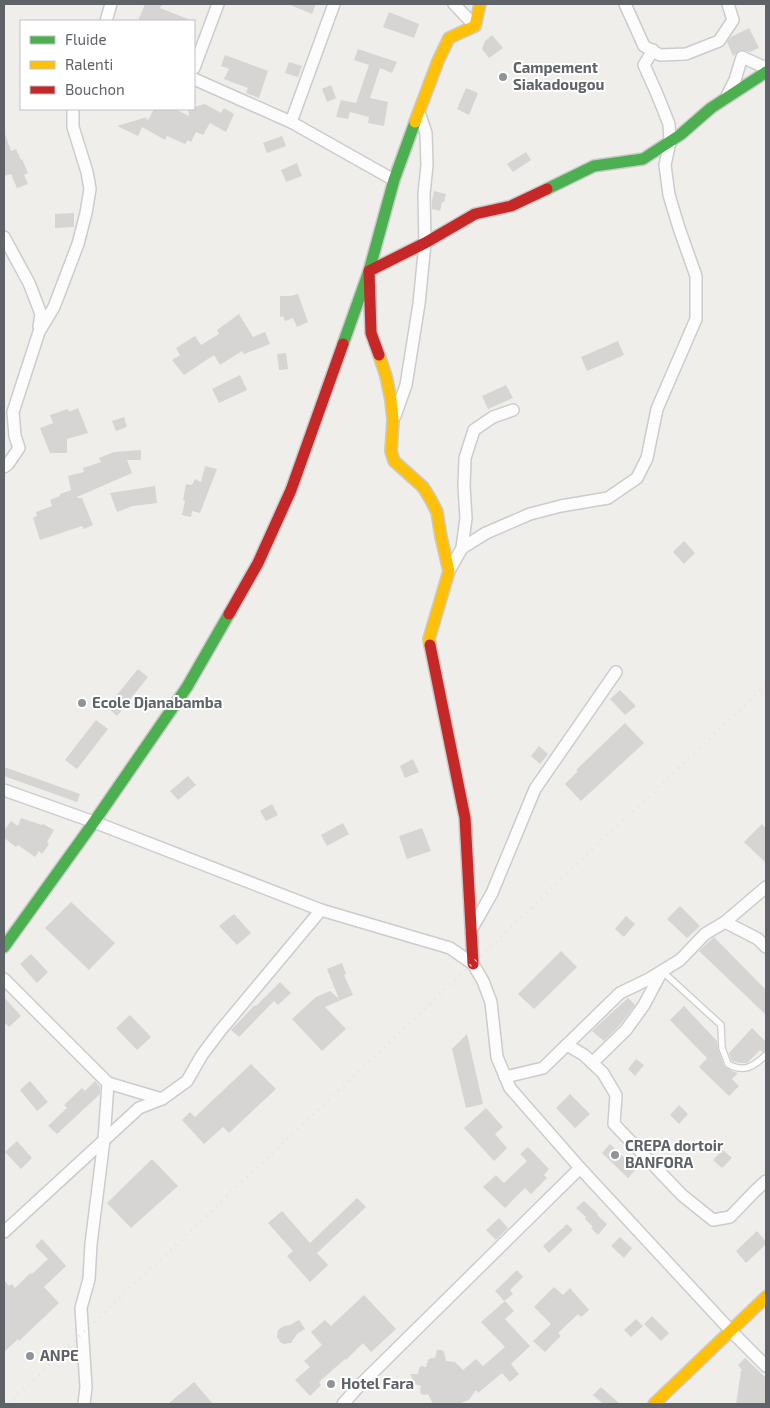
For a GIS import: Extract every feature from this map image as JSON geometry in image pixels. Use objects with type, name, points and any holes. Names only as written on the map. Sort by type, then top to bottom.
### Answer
[{"type":"main road","points":[[4,947],[94,822],[187,687],[258,563],[291,490],[369,271],[394,180],[438,61],[449,38],[476,26],[480,4]]},
{"type":"main road","points":[[369,271],[425,243],[475,214],[511,206],[594,166],[643,159],[680,135],[726,98],[766,72]]},
{"type":"main road","points":[[369,271],[371,333],[386,376],[391,400],[393,420],[390,451],[394,461],[423,487],[431,500],[436,512],[449,571],[429,639],[465,818],[473,964]]},
{"type":"main road","points":[[654,1404],[766,1297]]},
{"type":"street","points":[[106,20],[112,4]]},
{"type":"street","points":[[195,65],[218,4]]},
{"type":"street","points":[[291,122],[334,4]]},
{"type":"street","points":[[454,4],[476,26]]},
{"type":"street","points":[[625,4],[644,46],[660,55],[686,54],[718,41],[732,20],[728,4]]},
{"type":"street","points":[[462,548],[486,533],[530,514],[561,506],[608,498],[637,478],[647,458],[657,409],[696,319],[696,276],[669,195],[665,164],[670,142],[669,124],[644,65],[652,50]]},
{"type":"street","points":[[726,98],[735,80],[742,57],[766,68]]},
{"type":"street","points":[[195,79],[291,122],[394,180]]},
{"type":"street","points":[[39,332],[54,308],[78,244],[90,189],[87,172],[73,127],[74,110]]},
{"type":"street","points":[[393,420],[406,385],[420,304],[425,243],[424,194],[427,166],[426,133],[419,111]]},
{"type":"street","points":[[4,237],[29,283],[41,314],[39,332],[13,412],[15,436],[19,448],[4,467]]},
{"type":"street","points":[[449,571],[462,548],[466,518],[465,458],[474,430],[493,417],[513,410]]},
{"type":"street","points":[[471,930],[492,893],[536,789],[616,672]]},
{"type":"street","points":[[4,790],[94,822],[321,910],[450,948],[473,964],[483,981],[491,1002],[497,1057],[510,1088],[580,1168],[731,1331],[766,1366]]},
{"type":"street","points":[[505,1077],[543,1068],[620,993],[680,960],[705,934],[725,922],[766,887]]},
{"type":"street","points":[[4,1232],[139,1108],[162,1098],[187,1081],[202,1055],[220,1031],[321,910]]},
{"type":"street","points":[[725,922],[758,939],[766,947]]},
{"type":"street","points":[[592,1063],[626,1030],[644,1005],[662,971]]},
{"type":"street","points":[[4,979],[108,1083],[162,1098]]},
{"type":"street","points":[[567,1045],[584,1055],[603,1073],[616,1095],[614,1124],[682,1195],[713,1220],[730,1217],[766,1181]]},
{"type":"street","points":[[84,1404],[86,1387],[81,1308],[89,1279],[91,1244],[104,1140],[108,1083]]},
{"type":"street","points":[[342,1404],[580,1168]]},
{"type":"lane","points":[[662,971],[721,1025],[722,1048],[728,1064],[737,1069],[742,1069],[753,1065],[766,1055]]},
{"type":"building","points":[[145,4],[162,4],[160,8],[190,20],[138,20]]},
{"type":"building","points":[[288,4],[316,4],[312,14]]},
{"type":"building","points":[[389,12],[419,24],[414,38],[383,27]]},
{"type":"building","points":[[749,28],[759,48],[750,52],[740,50],[733,56],[727,42],[731,37]]},
{"type":"building","points":[[492,35],[503,48],[489,58],[482,49],[485,41]]},
{"type":"building","points":[[358,49],[397,62],[392,73],[380,68],[370,98],[388,102],[384,126],[368,123],[369,117],[350,112],[348,119],[336,117],[341,100],[356,103],[369,65],[354,60]]},
{"type":"building","points":[[225,55],[268,71],[259,98],[246,93],[248,88],[224,79],[229,69],[221,66]]},
{"type":"building","points":[[289,62],[302,66],[298,77],[285,73]]},
{"type":"building","points":[[331,85],[336,98],[327,102],[322,89]]},
{"type":"building","points":[[466,88],[478,93],[469,115],[457,109]]},
{"type":"building","points":[[205,104],[221,113],[224,108],[234,114],[226,132],[210,123],[203,135],[196,132],[191,142],[188,140],[185,144],[167,136],[165,140],[142,127],[138,136],[117,126],[147,117],[146,119],[148,120],[153,110],[177,110],[189,116],[188,110],[195,110],[195,107]]},
{"type":"building","points":[[4,134],[11,151],[16,149],[28,173],[24,175],[28,184],[17,188],[11,174],[4,176]]},
{"type":"building","points":[[282,136],[286,146],[267,153],[263,143]]},
{"type":"building","points":[[526,152],[531,160],[513,172],[507,164]]},
{"type":"building","points":[[297,163],[302,176],[286,182],[281,170]]},
{"type":"building","points":[[434,191],[446,194],[440,211],[432,209]]},
{"type":"building","points":[[74,213],[74,227],[55,228],[55,214]]},
{"type":"building","points":[[298,294],[308,322],[297,327],[293,318],[285,321],[283,316],[280,317],[280,296]]},
{"type":"building","points":[[239,314],[253,337],[265,332],[270,344],[244,354],[242,351],[220,365],[214,355],[184,375],[172,360],[180,355],[176,348],[195,336],[201,345],[219,334],[217,330]]},
{"type":"building","points":[[618,341],[624,355],[587,371],[581,357]]},
{"type":"building","points":[[286,353],[288,369],[279,370],[277,354]]},
{"type":"building","points":[[240,375],[247,390],[219,403],[212,389]]},
{"type":"building","points":[[506,385],[513,398],[488,409],[482,396]]},
{"type":"building","points":[[78,408],[88,433],[67,439],[67,453],[50,453],[40,428],[53,423],[50,415],[68,409],[69,412]]},
{"type":"building","points":[[124,417],[127,427],[116,431],[112,421]]},
{"type":"building","points":[[141,450],[141,460],[127,460],[132,473],[77,497],[82,498],[93,525],[84,529],[82,526],[40,540],[33,518],[37,516],[36,512],[52,506],[50,500],[71,490],[68,476],[84,472],[83,468],[101,462],[99,458],[114,452]]},
{"type":"building","points":[[205,466],[217,469],[200,513],[192,511],[191,517],[182,515],[186,484],[192,485],[195,479],[201,482]]},
{"type":"building","points":[[155,486],[157,503],[133,506],[117,512],[110,493]]},
{"type":"building","points":[[684,541],[695,553],[684,564],[673,552]]},
{"type":"building","points":[[138,669],[148,677],[117,716],[107,707]]},
{"type":"building","points":[[620,690],[636,706],[625,715],[610,699]]},
{"type":"building","points":[[96,720],[108,729],[77,769],[65,760]]},
{"type":"building","points":[[625,723],[644,743],[581,801],[565,784],[578,771],[576,770]]},
{"type":"building","points":[[539,746],[548,754],[540,764],[531,756]]},
{"type":"building","points":[[413,759],[419,772],[405,778],[400,766]]},
{"type":"building","points":[[4,767],[80,794],[77,802],[4,776]]},
{"type":"building","points":[[188,776],[196,785],[178,800],[170,791]]},
{"type":"building","points":[[272,804],[278,815],[266,821],[260,811]]},
{"type":"building","points":[[21,818],[43,824],[54,830],[47,842],[49,844],[42,854],[39,851],[35,857],[4,838],[4,831],[11,821],[18,826]]},
{"type":"building","points":[[343,823],[349,834],[327,846],[321,835]]},
{"type":"building","points":[[762,824],[766,829],[766,863],[744,842]]},
{"type":"building","points":[[422,828],[431,851],[407,859],[399,836]]},
{"type":"building","points":[[71,902],[115,943],[89,970],[45,928]]},
{"type":"building","points":[[680,906],[700,926],[687,938],[667,919]]},
{"type":"building","points":[[234,914],[251,933],[237,945],[219,926]]},
{"type":"building","points":[[626,916],[635,924],[624,937],[615,929]]},
{"type":"building","points":[[714,937],[766,990],[766,1015],[699,951]]},
{"type":"building","points":[[561,951],[577,967],[534,1009],[518,994]]},
{"type":"building","points":[[31,954],[48,972],[37,983],[20,964]]},
{"type":"building","points":[[342,963],[346,974],[344,975],[353,995],[325,1007],[346,1029],[322,1051],[292,1019],[316,997],[330,991],[339,999],[327,969]]},
{"type":"building","points":[[280,982],[291,993],[278,1005],[274,1001],[239,1037],[231,1030]]},
{"type":"building","points":[[4,997],[21,1016],[9,1027],[4,1022]]},
{"type":"building","points":[[628,998],[635,1005],[620,1025],[604,1041],[592,1031]]},
{"type":"building","points":[[684,1006],[717,1041],[724,1066],[738,1073],[732,1079],[739,1086],[729,1096],[699,1067],[707,1058],[670,1020]]},
{"type":"building","points":[[130,1015],[151,1037],[137,1050],[116,1028]]},
{"type":"building","points":[[752,1028],[766,1042],[766,1050],[762,1052],[760,1050],[747,1063],[732,1061],[729,1053]]},
{"type":"building","points":[[467,1034],[483,1104],[466,1108],[452,1049]]},
{"type":"building","points":[[636,1059],[644,1065],[635,1076],[628,1069]]},
{"type":"building","points":[[251,1064],[276,1089],[229,1133],[223,1127],[204,1144],[182,1120],[190,1112],[195,1117]]},
{"type":"building","points":[[30,1081],[48,1102],[37,1111],[20,1090]]},
{"type":"building","points":[[95,1081],[100,1087],[100,1094],[57,1134],[48,1126],[67,1108],[64,1105],[82,1088],[85,1091]]},
{"type":"building","points":[[570,1094],[590,1114],[575,1128],[556,1108]]},
{"type":"building","points":[[679,1105],[688,1114],[679,1124],[670,1115]]},
{"type":"building","points":[[486,1108],[503,1127],[495,1134],[507,1148],[494,1161],[464,1128]]},
{"type":"building","points":[[17,1141],[32,1158],[21,1169],[5,1152]]},
{"type":"building","points":[[610,1144],[636,1169],[628,1178],[602,1153]]},
{"type":"building","points":[[528,1147],[549,1169],[544,1175],[547,1178],[531,1194],[525,1188],[505,1208],[483,1187],[496,1175],[504,1183],[527,1161],[520,1154]]},
{"type":"building","points":[[723,1150],[732,1158],[722,1168],[713,1160]]},
{"type":"building","points":[[152,1159],[178,1186],[131,1228],[107,1203]]},
{"type":"building","points":[[357,1198],[366,1207],[317,1253],[328,1265],[310,1282],[287,1256],[293,1251],[268,1223],[282,1211],[310,1243]]},
{"type":"building","points":[[584,1201],[607,1224],[598,1235],[585,1219],[586,1217],[576,1208]]},
{"type":"building","points":[[499,1218],[508,1228],[496,1240],[486,1230]]},
{"type":"building","points":[[567,1224],[573,1230],[549,1253],[543,1246]]},
{"type":"building","points":[[757,1231],[766,1244],[746,1263],[736,1251]]},
{"type":"building","points":[[620,1237],[632,1248],[624,1258],[611,1246]]},
{"type":"building","points":[[42,1239],[66,1266],[44,1287],[59,1303],[19,1341],[18,1339],[4,1352],[4,1280],[9,1286],[12,1284],[15,1288],[48,1259],[35,1246]]},
{"type":"building","points":[[517,1270],[523,1277],[510,1290],[513,1294],[504,1301],[495,1291]]},
{"type":"building","points":[[554,1287],[563,1295],[570,1288],[589,1310],[581,1317],[578,1314],[558,1333],[561,1336],[545,1352],[533,1341],[551,1324],[534,1307]]},
{"type":"building","points":[[364,1295],[396,1329],[371,1352],[363,1343],[319,1382],[321,1385],[310,1396],[295,1380],[310,1367],[304,1361],[322,1345],[311,1332],[325,1320],[331,1326]]},
{"type":"building","points":[[505,1301],[514,1311],[505,1319],[530,1346],[511,1364],[519,1374],[510,1382],[502,1373],[478,1393],[476,1390],[469,1400],[458,1404],[433,1404],[428,1394],[421,1394],[421,1386],[415,1384],[410,1374],[418,1374],[421,1366],[426,1367],[428,1360],[435,1358],[437,1350],[444,1352],[446,1361],[455,1362],[463,1370],[476,1359],[483,1366],[505,1347],[481,1322]]},
{"type":"building","points":[[652,1316],[669,1333],[661,1341],[644,1324]]},
{"type":"building","points":[[636,1319],[643,1326],[631,1337],[624,1330]]},
{"type":"building","points":[[299,1320],[305,1329],[297,1334],[291,1343],[281,1343],[277,1337],[278,1330]]},
{"type":"building","points":[[745,1358],[766,1378],[766,1404],[736,1404],[742,1370],[738,1365]]},
{"type":"building","points":[[194,1382],[213,1404],[168,1404]]},
{"type":"building","points":[[601,1387],[620,1404],[603,1404],[593,1395]]},
{"type":"railway","points":[[8,1404],[766,685]]},
{"type":"traffic: fast","points":[[547,189],[594,166],[643,159],[680,135],[711,108],[766,72]]},
{"type":"traffic: fast","points":[[343,344],[369,271],[394,180],[415,122]]},
{"type":"traffic: fast","points":[[4,947],[94,822],[187,687],[229,614]]},
{"type":"traffic: slow","points":[[415,122],[438,61],[449,38],[475,26],[480,4]]},
{"type":"traffic: slow","points":[[379,355],[391,400],[393,420],[391,451],[394,461],[423,487],[431,500],[437,512],[449,571],[429,639],[430,645]]},
{"type":"traffic: slow","points":[[654,1404],[766,1297]]},
{"type":"traffic: jam","points":[[379,355],[371,333],[369,271],[425,243],[475,214],[511,206],[547,189]]},
{"type":"traffic: jam","points":[[229,614],[258,563],[291,490],[343,344]]},
{"type":"traffic: jam","points":[[430,645],[465,818],[473,964]]},
{"type":"place","name":"Campement Siakadougou","points":[[503,77]]},
{"type":"place","name":"Ecole Djanabamba","points":[[82,703]]},
{"type":"place","name":"CREPA dortoir BANFORA","points":[[615,1155]]},
{"type":"place","name":"ANPE","points":[[30,1356]]},
{"type":"place","name":"Hotel Fara","points":[[331,1384]]}]
